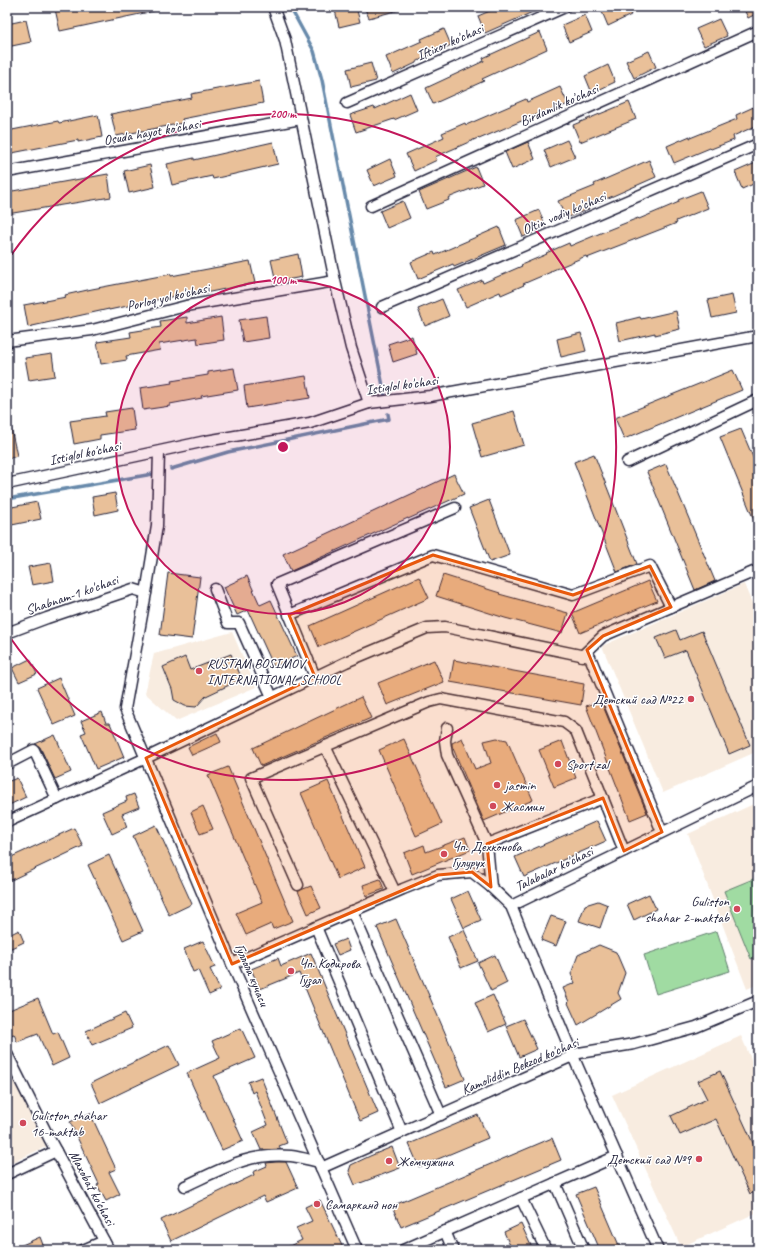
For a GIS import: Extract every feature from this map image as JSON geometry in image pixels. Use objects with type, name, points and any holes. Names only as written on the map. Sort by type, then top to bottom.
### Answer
[{"type":"street","points":[[273,7],[285,40],[334,281],[351,348],[369,403]]},
{"type":"street","name":"Iftixor ko'chasi","points":[[347,103],[565,7]]},
{"type":"street","name":"Birdamlik ko'chasi","points":[[371,206],[758,31]]},
{"type":"street","name":"Osuda hayot ko'chasi","points":[[7,172],[301,119]]},
{"type":"street","name":"Oltin vodiy ko'chasi","points":[[382,307],[758,144]]},
{"type":"street","name":"Porloq yol ko'chasi","points":[[7,341],[92,330],[186,306],[334,281]]},
{"type":"street","name":"Istiqlol ko'chasi","points":[[7,484],[206,441],[310,423],[369,403],[430,396],[758,336]]},
{"type":"street","points":[[627,462],[758,400]]},
{"type":"street","points":[[146,593],[157,526],[158,452]]},
{"type":"street","points":[[315,677],[277,584],[455,508]]},
{"type":"street","points":[[289,615],[433,555],[573,595],[650,566],[671,607]]},
{"type":"street","points":[[582,656],[603,636],[758,570]]},
{"type":"street","name":"Shabnam-1 ko'chasi","points":[[7,633],[133,589],[146,593]]},
{"type":"street","points":[[215,589],[228,623],[239,623],[272,697]]},
{"type":"street","name":"Гуллола кучаси","points":[[146,593],[125,710],[232,964],[357,1250]]},
{"type":"street","points":[[7,822],[146,758],[346,662],[427,628],[445,627],[590,658],[662,832]]},
{"type":"street","points":[[298,885],[251,778],[429,702],[441,699],[564,722],[576,731],[624,851]]},
{"type":"street","points":[[446,728],[445,741],[447,755],[487,844],[491,887]]},
{"type":"street","points":[[325,746],[395,892]]},
{"type":"street","points":[[7,764],[34,750],[57,799]]},
{"type":"street","name":"Talabalar ko'chasi","points":[[232,964],[395,892],[438,875],[472,872],[511,906],[758,786]]},
{"type":"street","points":[[487,844],[603,798]]},
{"type":"street","points":[[511,906],[573,1056],[658,1250]]},
{"type":"street","points":[[352,912],[441,1115]]},
{"type":"street","points":[[316,927],[402,1132]]},
{"type":"street","name":"Kamoliddin Bekzod ko'chasi","points":[[320,1165],[402,1132],[579,1053],[634,1044],[696,1027],[757,1004]]},
{"type":"street","name":"Maxobat ko'chasi","points":[[7,1054],[106,1245]]},
{"type":"street","points":[[7,1174],[56,1151]]},
{"type":"street","points":[[185,1186],[240,1160],[261,1156],[292,1156],[320,1165]]},
{"type":"street","points":[[403,1250],[617,1156]]},
{"type":"street","points":[[555,1183],[584,1250]]},
{"type":"street","points":[[521,1198],[546,1250]]},
{"type":"street","points":[[445,1232],[453,1250]]},
{"type":"street","points":[[83,1250],[106,1245]]},
{"type":"highlighted area","points":[[433,555],[573,595],[650,566],[671,607],[603,636],[587,650],[662,832],[624,851],[603,798],[487,844],[491,887],[472,872],[438,875],[232,964],[146,758],[315,677],[289,615]]},
{"type":"shaded area","name":"Детский сад №22","points":[[744,584],[758,618],[758,751],[663,793],[602,646]]},
{"type":"shaded area","name":"RUSTAM BOSIMOV INTERNATIONAL SCHOOL","points":[[232,632],[256,687],[176,721],[145,693],[154,654]]},
{"type":"shaded area","name":"Guliston shahar 2-maktab","points":[[758,802],[758,984],[747,989],[688,834]]},
{"type":"shaded area","name":"Детский сад №9","points":[[741,1036],[758,1075],[758,1212],[681,1247],[612,1095]]},
{"type":"shaded area","name":"Guliston shahar 16-maktab","points":[[7,1061],[49,1145],[7,1165]]},
{"type":"green space","points":[[758,877],[758,956],[751,959],[724,891]]},
{"type":"green space","points":[[717,931],[730,971],[656,994],[644,955]]},
{"type":"building","points":[[64,7],[154,7],[154,11],[60,31],[55,9]]},
{"type":"building","points":[[344,7],[356,7],[360,22],[339,27],[335,10]]},
{"type":"building","points":[[364,7],[399,7],[399,10],[369,18]]},
{"type":"building","points":[[499,7],[544,7],[485,33],[478,16]]},
{"type":"building","points":[[600,7],[628,7],[631,15],[608,26]]},
{"type":"building","points":[[743,7],[758,7],[758,13],[748,18]]},
{"type":"building","points":[[585,15],[592,32],[569,42],[562,25]]},
{"type":"building","points":[[719,19],[727,36],[704,46],[696,29]]},
{"type":"building","points":[[26,20],[31,42],[7,47],[7,24]]},
{"type":"building","points":[[444,29],[451,45],[393,74],[386,57],[422,41],[421,39]]},
{"type":"building","points":[[540,32],[547,49],[482,79],[484,81],[433,104],[426,88],[484,61],[483,58]]},
{"type":"building","points":[[649,51],[656,67],[634,78],[626,61]]},
{"type":"building","points":[[371,63],[376,81],[351,87],[347,69]]},
{"type":"building","points":[[608,65],[615,82],[592,93],[585,76]]},
{"type":"building","points":[[259,81],[263,103],[182,119],[183,123],[116,136],[111,114],[192,98],[191,94]]},
{"type":"building","points":[[560,87],[568,104],[544,114],[543,112],[479,139],[478,138],[435,157],[437,160],[414,171],[406,154],[444,137],[442,133],[465,123],[466,125],[526,99],[527,102]]},
{"type":"building","points":[[410,93],[417,110],[394,120],[356,132],[350,115],[374,107],[375,109]]},
{"type":"building","points":[[629,102],[636,119],[580,142],[573,125]]},
{"type":"building","points":[[758,105],[758,125],[733,136],[734,140],[674,163],[667,146],[737,119],[736,115]]},
{"type":"building","points":[[98,115],[102,137],[78,142],[78,140],[7,154],[7,131]]},
{"type":"building","points":[[567,140],[575,157],[551,167],[544,150]]},
{"type":"building","points":[[273,142],[278,164],[213,179],[212,176],[172,185],[167,164],[194,158],[194,160]]},
{"type":"building","points":[[528,142],[535,159],[512,169],[505,152]]},
{"type":"building","points":[[390,159],[397,176],[374,186],[367,170]]},
{"type":"building","points":[[649,160],[656,177],[588,207],[589,209],[566,218],[558,201],[595,186],[594,184]]},
{"type":"building","points":[[758,162],[758,182],[742,189],[735,172]]},
{"type":"building","points":[[150,165],[155,187],[129,193],[124,171]]},
{"type":"building","points":[[476,167],[483,184],[448,198],[449,200],[426,209],[419,192]]},
{"type":"building","points":[[108,174],[111,197],[7,214],[7,192]]},
{"type":"building","points":[[701,191],[708,208],[676,221],[677,223],[587,258],[586,256],[501,295],[500,292],[466,307],[458,290],[482,280],[483,283],[569,243],[570,246],[638,218],[639,219],[679,202],[678,200]]},
{"type":"building","points":[[403,201],[410,218],[387,228],[380,211]]},
{"type":"building","points":[[539,210],[546,227],[523,237],[516,220]]},
{"type":"building","points":[[499,227],[506,245],[454,267],[453,264],[418,279],[411,262],[434,252],[435,255]]},
{"type":"building","points":[[298,254],[302,277],[276,282],[271,260]]},
{"type":"building","points":[[250,261],[255,283],[190,296],[189,293],[28,327],[24,305],[66,297],[65,295],[92,289]]},
{"type":"building","points":[[732,295],[736,313],[712,318],[708,300]]},
{"type":"building","points":[[442,299],[449,316],[425,326],[418,309]]},
{"type":"building","points":[[676,311],[680,329],[620,341],[616,323]]},
{"type":"building","points":[[266,316],[269,338],[243,342],[239,320]]},
{"type":"building","points":[[187,317],[187,323],[221,317],[224,340],[198,344],[197,338],[159,344],[160,350],[126,356],[127,360],[101,364],[97,342],[131,337],[130,332],[161,327],[160,321]]},
{"type":"building","points":[[581,333],[586,351],[561,357],[557,339]]},
{"type":"building","points":[[412,336],[417,354],[393,362],[388,344]]},
{"type":"building","points":[[52,354],[55,376],[29,380],[25,358]]},
{"type":"building","points":[[234,368],[238,390],[201,396],[202,398],[170,404],[170,406],[143,410],[140,388],[172,383],[171,381],[208,375],[208,372]]},
{"type":"building","points":[[733,370],[742,390],[624,439],[615,418]]},
{"type":"building","points":[[306,376],[310,398],[247,408],[244,386]]},
{"type":"building","points":[[132,408],[135,430],[100,435],[100,439],[74,444],[70,421],[106,416],[105,412]]},
{"type":"building","points":[[514,411],[524,445],[482,457],[472,423]]},
{"type":"building","points":[[7,428],[11,428],[17,456],[7,459]]},
{"type":"building","points":[[741,429],[758,469],[758,530],[720,437]]},
{"type":"building","points":[[594,454],[637,564],[617,572],[574,462]]},
{"type":"building","points":[[666,464],[715,581],[695,590],[647,472]]},
{"type":"building","points":[[454,474],[464,494],[291,571],[283,554]]},
{"type":"building","points":[[115,493],[118,510],[95,515],[92,497]]},
{"type":"building","points":[[489,500],[510,555],[490,562],[469,508]]},
{"type":"building","points":[[37,502],[41,519],[7,526],[7,508]]},
{"type":"building","points":[[51,563],[54,581],[32,585],[28,567]]},
{"type":"building","points":[[168,573],[200,577],[192,639],[160,635]]},
{"type":"building","points":[[443,575],[500,593],[499,594],[568,613],[562,633],[505,618],[436,596]]},
{"type":"building","points":[[247,576],[260,605],[271,600],[297,656],[274,667],[248,610],[237,615],[224,587]]},
{"type":"building","points":[[419,577],[429,598],[319,647],[310,626]]},
{"type":"building","points":[[648,581],[657,601],[580,633],[572,613]]},
{"type":"building","points":[[676,630],[680,640],[702,631],[750,745],[729,754],[686,650],[665,658],[656,638]]},
{"type":"building","points":[[231,654],[242,679],[206,696],[196,707],[185,706],[174,700],[172,689],[163,667],[185,657],[190,670]]},
{"type":"building","points":[[30,659],[37,674],[19,682],[12,668]]},
{"type":"building","points":[[434,660],[444,682],[387,705],[378,683]]},
{"type":"building","points":[[454,660],[584,684],[581,705],[450,682]]},
{"type":"building","points":[[59,678],[75,716],[54,725],[37,688]]},
{"type":"building","points":[[361,697],[371,718],[261,766],[253,748]]},
{"type":"building","points":[[601,701],[647,813],[630,820],[586,706]]},
{"type":"building","points":[[102,712],[106,723],[110,723],[124,757],[96,769],[81,734],[86,732],[81,721]]},
{"type":"building","points":[[217,733],[221,742],[192,755],[188,747]]},
{"type":"building","points":[[55,735],[71,772],[55,779],[40,747],[35,744]]},
{"type":"building","name":"jasmin","points":[[462,738],[475,769],[491,763],[484,741],[497,738],[507,740],[533,800],[484,821],[452,746],[452,743]]},
{"type":"building","points":[[404,739],[442,824],[416,836],[379,750]]},
{"type":"building","name":"Sport zal","points":[[562,741],[576,778],[554,787],[539,750]]},
{"type":"building","points":[[228,767],[293,921],[273,929],[271,924],[246,935],[236,913],[262,902],[208,775]]},
{"type":"building","points":[[17,778],[26,797],[7,806],[7,782]]},
{"type":"building","points":[[328,781],[365,867],[338,879],[301,793]]},
{"type":"building","points":[[134,794],[139,807],[122,814],[127,827],[112,834],[102,812],[127,801],[126,797]]},
{"type":"building","points":[[203,806],[213,829],[200,834],[191,812]]},
{"type":"building","points":[[597,821],[606,841],[524,877],[515,857]]},
{"type":"building","points":[[156,825],[192,904],[169,915],[133,836]]},
{"type":"building","points":[[74,828],[83,846],[7,882],[7,859]]},
{"type":"building","points":[[465,837],[470,850],[412,874],[404,853],[424,845],[426,852]]},
{"type":"building","points":[[109,855],[143,931],[123,940],[88,865]]},
{"type":"building","points":[[380,879],[384,889],[366,896],[363,885]]},
{"type":"building","points":[[311,886],[321,908],[308,914],[298,891]]},
{"type":"building","points":[[468,891],[481,920],[464,928],[451,899]]},
{"type":"building","points":[[649,894],[656,909],[634,920],[627,904]]},
{"type":"building","points":[[598,901],[608,905],[600,928],[579,921],[585,905]]},
{"type":"building","points":[[551,916],[566,921],[556,946],[541,940]]},
{"type":"building","points":[[396,919],[465,1079],[446,1087],[377,927]]},
{"type":"building","points":[[19,930],[24,942],[7,950],[7,936]]},
{"type":"building","points":[[464,930],[478,961],[461,968],[448,937]]},
{"type":"building","points":[[346,939],[350,950],[338,955],[333,944]]},
{"type":"building","points":[[203,941],[215,967],[210,969],[220,990],[209,995],[198,970],[193,972],[184,949]]},
{"type":"building","points":[[599,945],[616,952],[625,973],[618,993],[621,999],[578,1025],[563,988],[575,983],[571,974],[578,955]]},
{"type":"building","points":[[311,953],[378,1113],[360,1121],[299,973],[260,989],[251,969],[278,958],[281,966]]},
{"type":"building","points":[[495,955],[507,983],[491,991],[478,963]]},
{"type":"building","points":[[493,995],[506,1024],[488,1032],[475,1003]]},
{"type":"building","points":[[38,998],[53,1034],[58,1032],[69,1058],[52,1066],[38,1034],[17,1042],[14,1034],[10,1035],[7,1029],[7,1011]]},
{"type":"building","points":[[125,1013],[132,1028],[92,1045],[86,1031]]},
{"type":"building","points":[[523,1019],[537,1049],[519,1057],[506,1026]]},
{"type":"building","points":[[241,1028],[255,1058],[214,1076],[243,1141],[222,1150],[187,1073],[220,1058],[212,1041]]},
{"type":"building","points":[[169,1045],[179,1065],[100,1103],[91,1083]]},
{"type":"building","points":[[720,1071],[758,1154],[758,1191],[750,1194],[716,1119],[680,1135],[671,1116],[707,1099],[698,1081]]},
{"type":"building","points":[[261,1077],[287,1143],[279,1146],[281,1149],[261,1150],[253,1132],[268,1125],[255,1091],[252,1093],[248,1082]]},
{"type":"building","points":[[90,1113],[116,1169],[109,1172],[120,1194],[106,1201],[97,1185],[99,1184],[70,1122]]},
{"type":"building","points":[[478,1115],[488,1138],[419,1167],[409,1144]]},
{"type":"building","points":[[552,1138],[561,1160],[401,1227],[392,1206]]},
{"type":"building","points":[[392,1147],[400,1168],[355,1185],[349,1171],[351,1165]]},
{"type":"building","points":[[286,1162],[298,1188],[266,1202],[263,1196],[171,1241],[161,1220],[254,1175],[253,1172],[267,1166],[266,1163]]},
{"type":"building","points":[[594,1187],[621,1250],[600,1250],[576,1194]]},
{"type":"building","points":[[320,1200],[344,1250],[281,1250],[302,1240],[296,1228],[312,1221],[305,1207]]},
{"type":"building","points":[[521,1224],[533,1250],[512,1250],[504,1232]]},
{"type":"building","points":[[40,1237],[45,1250],[11,1250]]},
{"type":"waterway","points":[[290,7],[314,51],[322,80],[385,396]]},
{"type":"waterway","points":[[171,469],[228,452],[389,419],[388,414]]},
{"type":"waterway","points":[[7,499],[153,474]]},
{"type":"place","name":"RUSTAM BOSIMOV INTERNATIONAL SCHOOL","points":[[199,671]]},
{"type":"place","name":"Детский сад №22","points":[[691,699]]},
{"type":"place","name":"Sport zal","points":[[558,764]]},
{"type":"place","name":"jasmin","points":[[497,785]]},
{"type":"place","name":"Жасмин","points":[[493,806]]},
{"type":"place","name":"Чп. Дехконова Гулурух","points":[[444,854]]},
{"type":"place","name":"Guliston shahar 2-maktab","points":[[737,909]]},
{"type":"place","name":"Чп. Кодирова Гузал","points":[[291,971]]},
{"type":"place","name":"Guliston shahar 16-maktab","points":[[23,1123]]},
{"type":"place","name":"Детский сад №9","points":[[699,1159]]},
{"type":"place","name":"Жемчужина","points":[[389,1161]]},
{"type":"place","name":"Самарканд нон","points":[[317,1204]]}]
